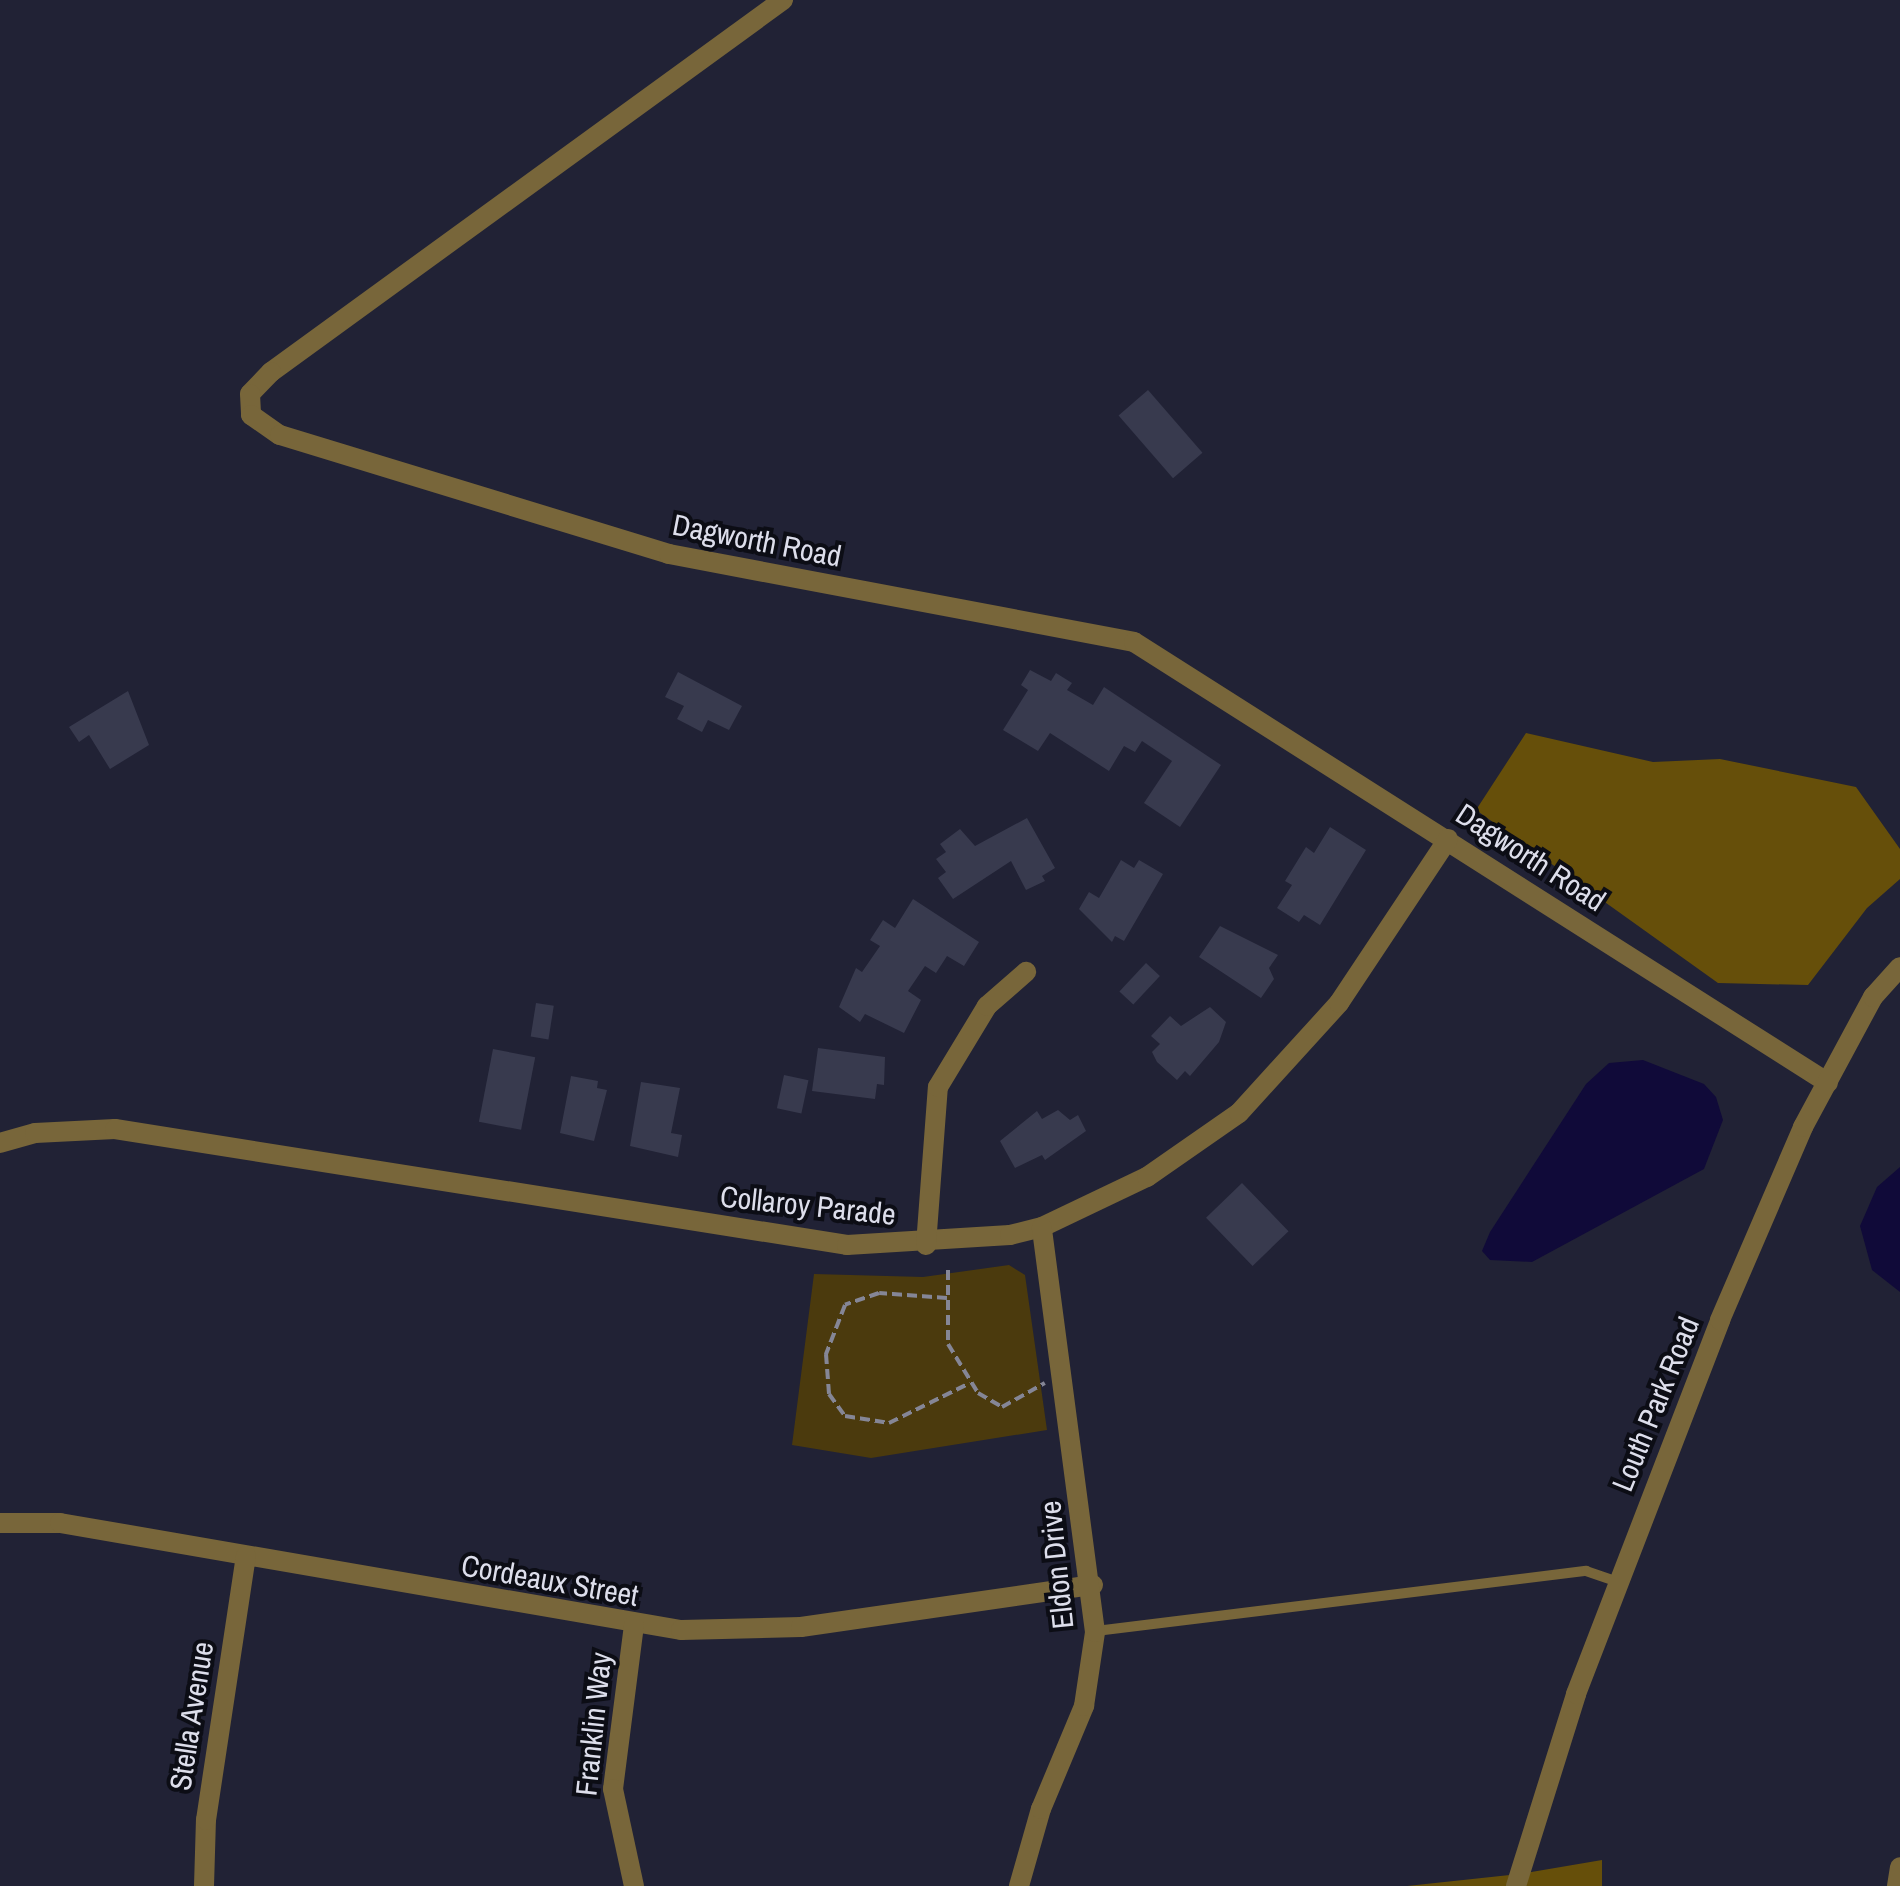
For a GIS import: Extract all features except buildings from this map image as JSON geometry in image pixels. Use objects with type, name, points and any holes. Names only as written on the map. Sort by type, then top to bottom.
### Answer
[{"type":"street","name":"Dagworth Road","points":[[783,0],[271,372],[250,394],[257,423],[280,436],[669,554],[1134,642],[1828,1083]]},
{"type":"street","name":"Collaroy Parade","points":[[0,1143],[35,1133],[115,1129],[808,1241],[926,1245],[1042,1227],[1180,1158],[1253,1100],[1339,1003],[1448,838]]},
{"type":"street","name":"Louth Park Road","points":[[1516,1886],[1618,1582],[1720,1320],[1828,1083],[1873,997],[1900,967]]},
{"type":"street","points":[[926,1245],[938,1087],[987,1006],[1026,972]]},
{"type":"street","name":"Eldon Drive","points":[[1019,1886],[1041,1809],[1084,1706],[1095,1632],[1093,1585],[1042,1227]]},
{"type":"street","name":"Cordeaux Street","points":[[0,1523],[60,1523],[634,1626],[801,1627],[1093,1585]]},
{"type":"street","name":"Stella Avenue","points":[[204,1886],[206,1820],[246,1556]]},
{"type":"street","name":"Franklin Way","points":[[634,1626],[612,1788],[634,1886]]},
{"type":"street","points":[[1896,1886],[1900,1868]]},
{"type":"lane","points":[[1095,1632],[1586,1571],[1618,1582]]},
{"type":"path","points":[[948,1270],[948,1344],[970,1383],[1002,1407],[1045,1383]]},
{"type":"path","points":[[947,1298],[878,1293],[845,1305],[826,1354],[829,1394],[845,1416],[889,1423],[970,1383]]},
{"type":"shaded area","points":[[1526,733],[1653,762],[1720,759],[1856,787],[1900,849],[1900,879],[1867,908],[1808,985],[1718,983],[1476,810]]},
{"type":"shaded area","points":[[1643,1060],[1704,1084],[1716,1097],[1723,1120],[1704,1169],[1532,1262],[1490,1260],[1482,1251],[1490,1232],[1586,1084],[1609,1063]]},
{"type":"shaded area","points":[[1900,1167],[1900,1292],[1872,1270],[1860,1226],[1877,1187]]},
{"type":"shaded area","points":[[1009,1265],[1025,1275],[1047,1430],[871,1458],[792,1445],[814,1274],[923,1277]]},
{"type":"shaded area","points":[[1602,1860],[1602,1886],[1407,1886],[1519,1874]]}]
